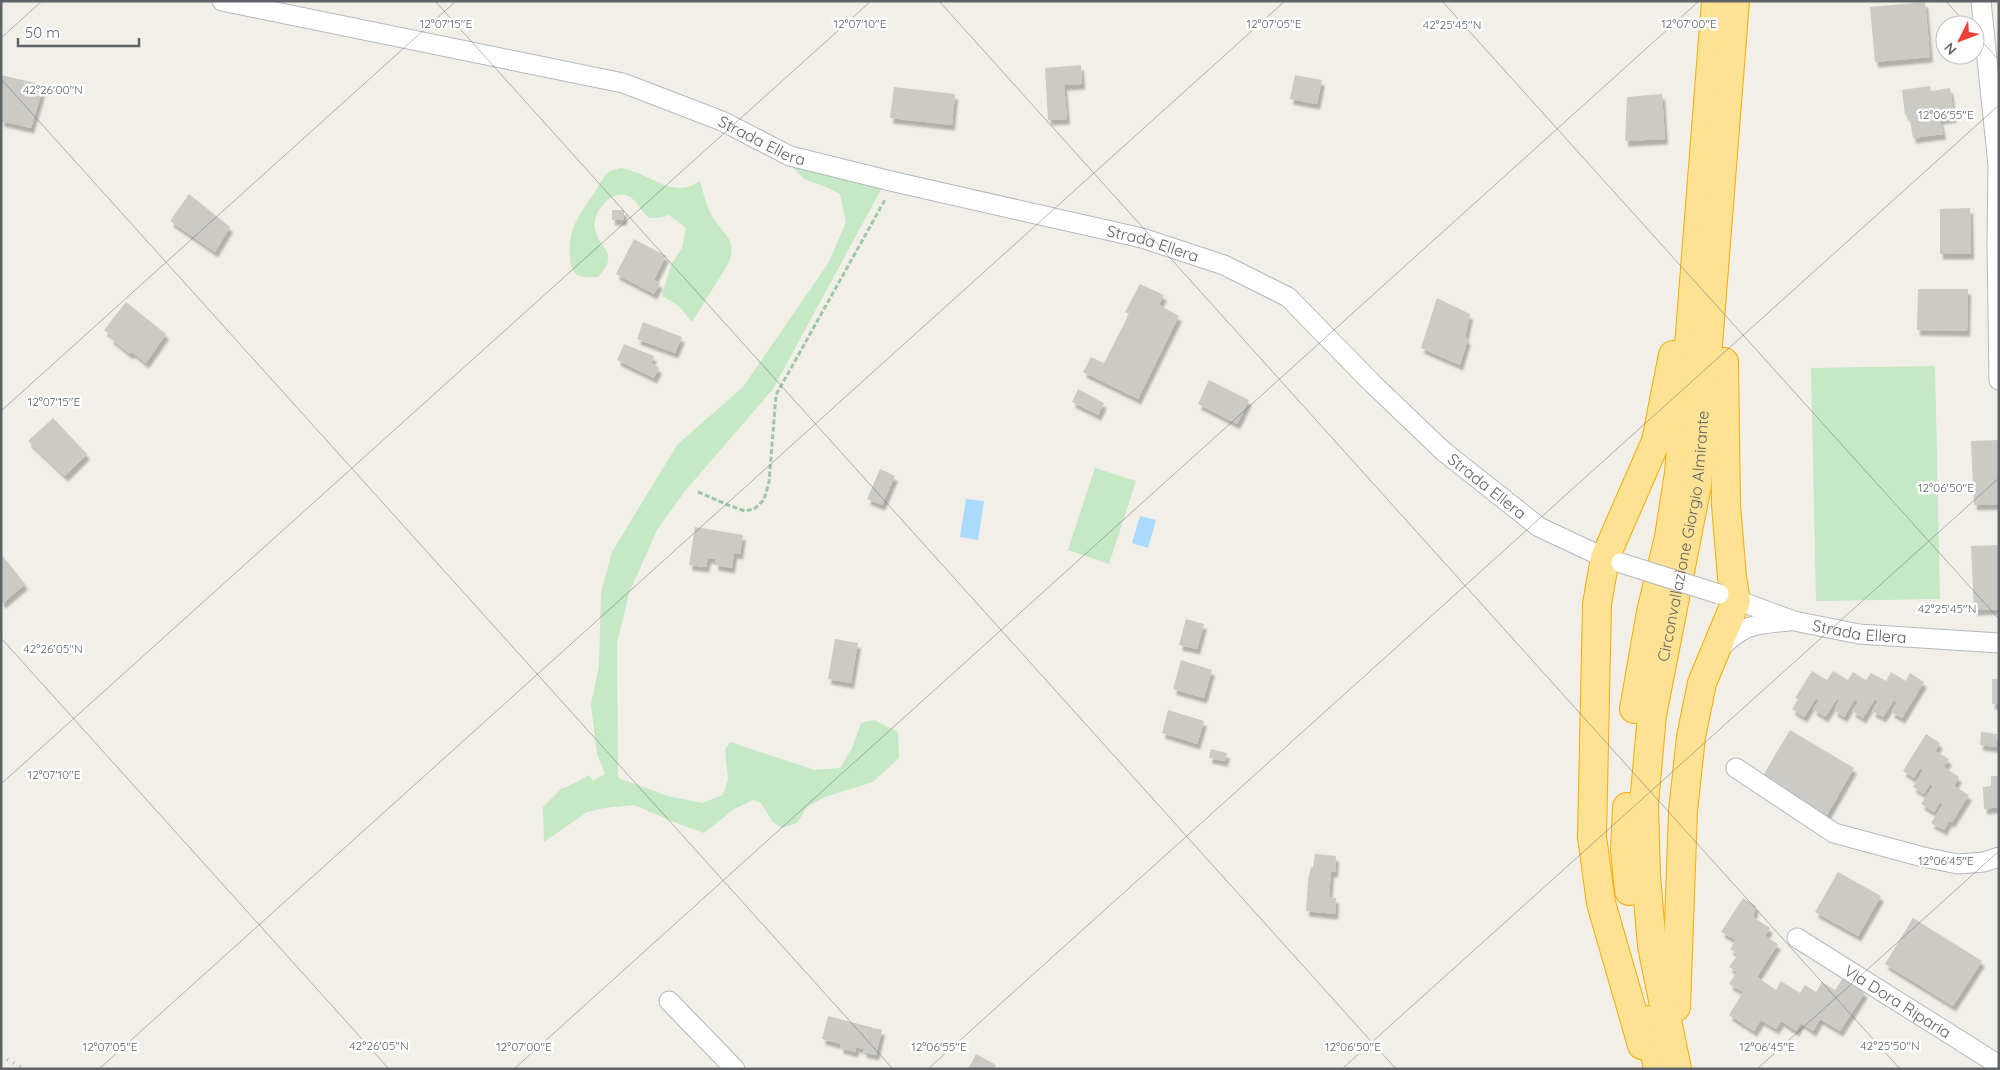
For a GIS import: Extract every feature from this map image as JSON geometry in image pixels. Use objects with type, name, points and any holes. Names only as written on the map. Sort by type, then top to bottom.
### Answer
[{"type":"highway","name":"Circonvallazione Giorgio Almirante","points":[[1704,276],[1716,1]]},
{"type":"highway","name":"Circonvallazione Giorgio Almirante","points":[[1666,1066],[1634,942],[1625,850],[1629,776],[1635,701],[1669,537],[1679,473],[1704,276],[1735,1]]},
{"type":"highway","points":[[1704,276],[1723,333],[1726,505],[1732,577],[1715,653],[1702,683],[1691,737],[1684,802],[1676,989],[1666,1066],[1645,1056],[1601,903],[1592,836],[1598,604],[1656,441],[1679,326],[1704,276]]},
{"type":"street","name":"Strada Ellera","points":[[222,1],[623,83],[722,121],[790,156],[1142,238],[1224,265],[1288,297],[1372,383],[1443,450],[1539,527],[1613,561],[1727,597],[1794,621],[1859,634],[1999,643]]},
{"type":"street","points":[[1981,1],[1996,112],[1999,380]]},
{"type":"street","points":[[1715,653],[1732,636],[1746,627],[1794,621]]},
{"type":"street","points":[[1736,768],[1834,833],[1923,857],[1958,864],[1984,862],[1999,857]]},
{"type":"street","name":"Via Dora Riparia","points":[[1797,938],[1999,1065]]},
{"type":"street","points":[[669,1001],[735,1069]]},
{"type":"path","points":[[698,492],[745,510],[754,509],[764,500],[769,482],[776,395],[895,182]]},
{"type":"green space","points":[[787,162],[883,186],[773,389],[685,491],[657,530],[629,593],[617,643],[618,778],[668,796],[702,803],[723,795],[728,779],[725,750],[730,742],[815,770],[840,768],[852,748],[861,723],[875,720],[898,732],[899,758],[873,782],[825,797],[807,807],[797,823],[782,828],[772,821],[761,803],[753,800],[734,809],[704,833],[634,805],[587,812],[544,842],[543,807],[561,789],[589,775],[593,781],[605,774],[597,754],[591,704],[599,666],[601,593],[612,552],[677,445],[743,387],[829,262],[846,222],[840,194],[804,179]]},
{"type":"green space","points":[[621,168],[671,187],[690,186],[700,181],[710,212],[730,241],[732,248],[728,264],[692,322],[679,306],[662,296],[671,265],[682,248],[686,228],[669,215],[649,218],[634,200],[628,196],[622,194],[609,199],[599,209],[596,216],[595,229],[597,236],[608,256],[605,269],[598,277],[592,277],[578,275],[572,269],[570,246],[576,221],[605,175],[610,171]]},
{"type":"green space","points":[[1935,366],[1940,599],[1816,601],[1811,368]]},
{"type":"green space","points":[[1095,468],[1136,481],[1109,564],[1068,550]]},
{"type":"water","points":[[966,499],[984,501],[978,540],[960,537]]},
{"type":"water","points":[[1140,516],[1156,520],[1148,548],[1132,543]]},
{"type":"building","points":[[1925,2],[1930,57],[1875,62],[1870,7]]},
{"type":"building","points":[[1081,65],[1082,84],[1064,85],[1067,119],[1048,120],[1045,68]]},
{"type":"building","points":[[1,75],[44,85],[31,128],[1,121]]},
{"type":"building","points":[[1295,75],[1322,80],[1317,104],[1290,99]]},
{"type":"building","points":[[1930,86],[1931,91],[1950,88],[1954,117],[1940,119],[1943,134],[1913,138],[1909,115],[1905,115],[1902,90]]},
{"type":"building","points":[[894,87],[955,94],[952,125],[890,118]]},
{"type":"building","points":[[1662,94],[1665,139],[1625,141],[1627,97]]},
{"type":"building","points":[[189,194],[230,227],[215,252],[170,221]]},
{"type":"building","points":[[1970,208],[1971,254],[1940,254],[1940,209]]},
{"type":"building","points":[[612,210],[624,210],[624,220],[612,220]]},
{"type":"building","points":[[634,239],[666,256],[654,280],[660,283],[654,294],[616,274]]},
{"type":"building","points":[[1140,284],[1164,295],[1159,305],[1179,316],[1138,399],[1083,372],[1091,357],[1104,363],[1129,314],[1125,312]]},
{"type":"building","points":[[1918,289],[1968,289],[1967,331],[1917,330]]},
{"type":"building","points":[[1437,298],[1470,314],[1465,338],[1468,339],[1460,365],[1421,348]]},
{"type":"building","points":[[126,302],[166,334],[146,363],[132,352],[130,354],[110,338],[112,336],[104,330]]},
{"type":"building","points":[[643,322],[682,337],[675,353],[637,339]]},
{"type":"building","points":[[624,344],[654,356],[651,363],[659,368],[654,378],[617,360]]},
{"type":"building","points":[[1209,380],[1249,400],[1237,424],[1198,404]]},
{"type":"building","points":[[1078,389],[1104,403],[1098,415],[1072,402]]},
{"type":"building","points":[[53,418],[87,454],[65,476],[28,441]]},
{"type":"building","points":[[1999,440],[1999,504],[1974,505],[1971,441]]},
{"type":"building","points":[[880,469],[895,476],[882,505],[867,499]]},
{"type":"building","points":[[695,527],[743,535],[740,554],[734,553],[732,568],[715,565],[716,559],[708,558],[706,567],[689,565]]},
{"type":"building","points":[[1999,545],[1999,609],[1974,610],[1971,546]]},
{"type":"building","points":[[1,554],[25,584],[3,603],[1,601]]},
{"type":"building","points":[[1186,619],[1204,624],[1197,649],[1179,645]]},
{"type":"building","points":[[835,639],[858,643],[851,683],[828,679]]},
{"type":"building","points":[[1181,660],[1212,670],[1204,698],[1173,689]]},
{"type":"building","points":[[1812,671],[1827,680],[1833,671],[1848,680],[1853,672],[1866,680],[1871,673],[1886,681],[1891,672],[1906,681],[1910,673],[1924,682],[1902,718],[1891,712],[1897,702],[1894,700],[1883,717],[1872,711],[1878,701],[1875,699],[1863,718],[1852,711],[1858,702],[1855,699],[1844,717],[1834,710],[1839,700],[1837,699],[1825,717],[1813,709],[1819,700],[1816,698],[1804,717],[1792,709],[1798,699],[1795,698]]},
{"type":"building","points":[[1992,679],[1999,679],[1999,704],[1992,704]]},
{"type":"building","points":[[1168,710],[1204,721],[1197,744],[1162,733]]},
{"type":"building","points":[[1790,730],[1854,768],[1827,815],[1762,777]]},
{"type":"building","points":[[1981,732],[1997,734],[1996,747],[1980,745]]},
{"type":"building","points":[[1926,734],[1940,743],[1935,751],[1949,759],[1944,767],[1959,777],[1954,786],[1969,795],[1952,822],[1949,821],[1944,830],[1931,823],[1943,804],[1940,802],[1934,812],[1921,804],[1933,786],[1930,784],[1924,794],[1913,787],[1923,770],[1920,768],[1914,778],[1903,771]]},
{"type":"building","points":[[1211,749],[1227,753],[1225,761],[1209,758]]},
{"type":"building","points":[[1991,776],[1999,776],[1999,807],[1984,809],[1983,787],[1991,786]]},
{"type":"building","points":[[1315,854],[1336,856],[1335,872],[1331,872],[1329,897],[1336,898],[1335,914],[1306,911],[1308,880]]},
{"type":"building","points":[[1838,872],[1881,896],[1858,936],[1815,912]]},
{"type":"building","points":[[1743,898],[1756,906],[1753,917],[1770,928],[1765,936],[1778,944],[1757,977],[1776,990],[1781,981],[1800,993],[1805,985],[1816,992],[1822,982],[1835,990],[1843,978],[1865,992],[1840,1031],[1820,1019],[1813,1031],[1801,1023],[1796,1031],[1781,1021],[1776,1029],[1761,1020],[1754,1031],[1729,1015],[1743,992],[1729,984],[1737,972],[1729,967],[1738,954],[1730,949],[1736,940],[1721,932]]},
{"type":"building","points":[[1913,918],[1982,961],[1953,1006],[1885,964]]},
{"type":"building","points":[[828,1016],[882,1030],[876,1055],[863,1052],[864,1049],[856,1047],[855,1052],[840,1048],[841,1044],[822,1039]]},
{"type":"building","points":[[976,1054],[996,1065],[993,1069],[968,1069]]},
{"type":"railway","points":[[1,1056],[25,1069]]}]
